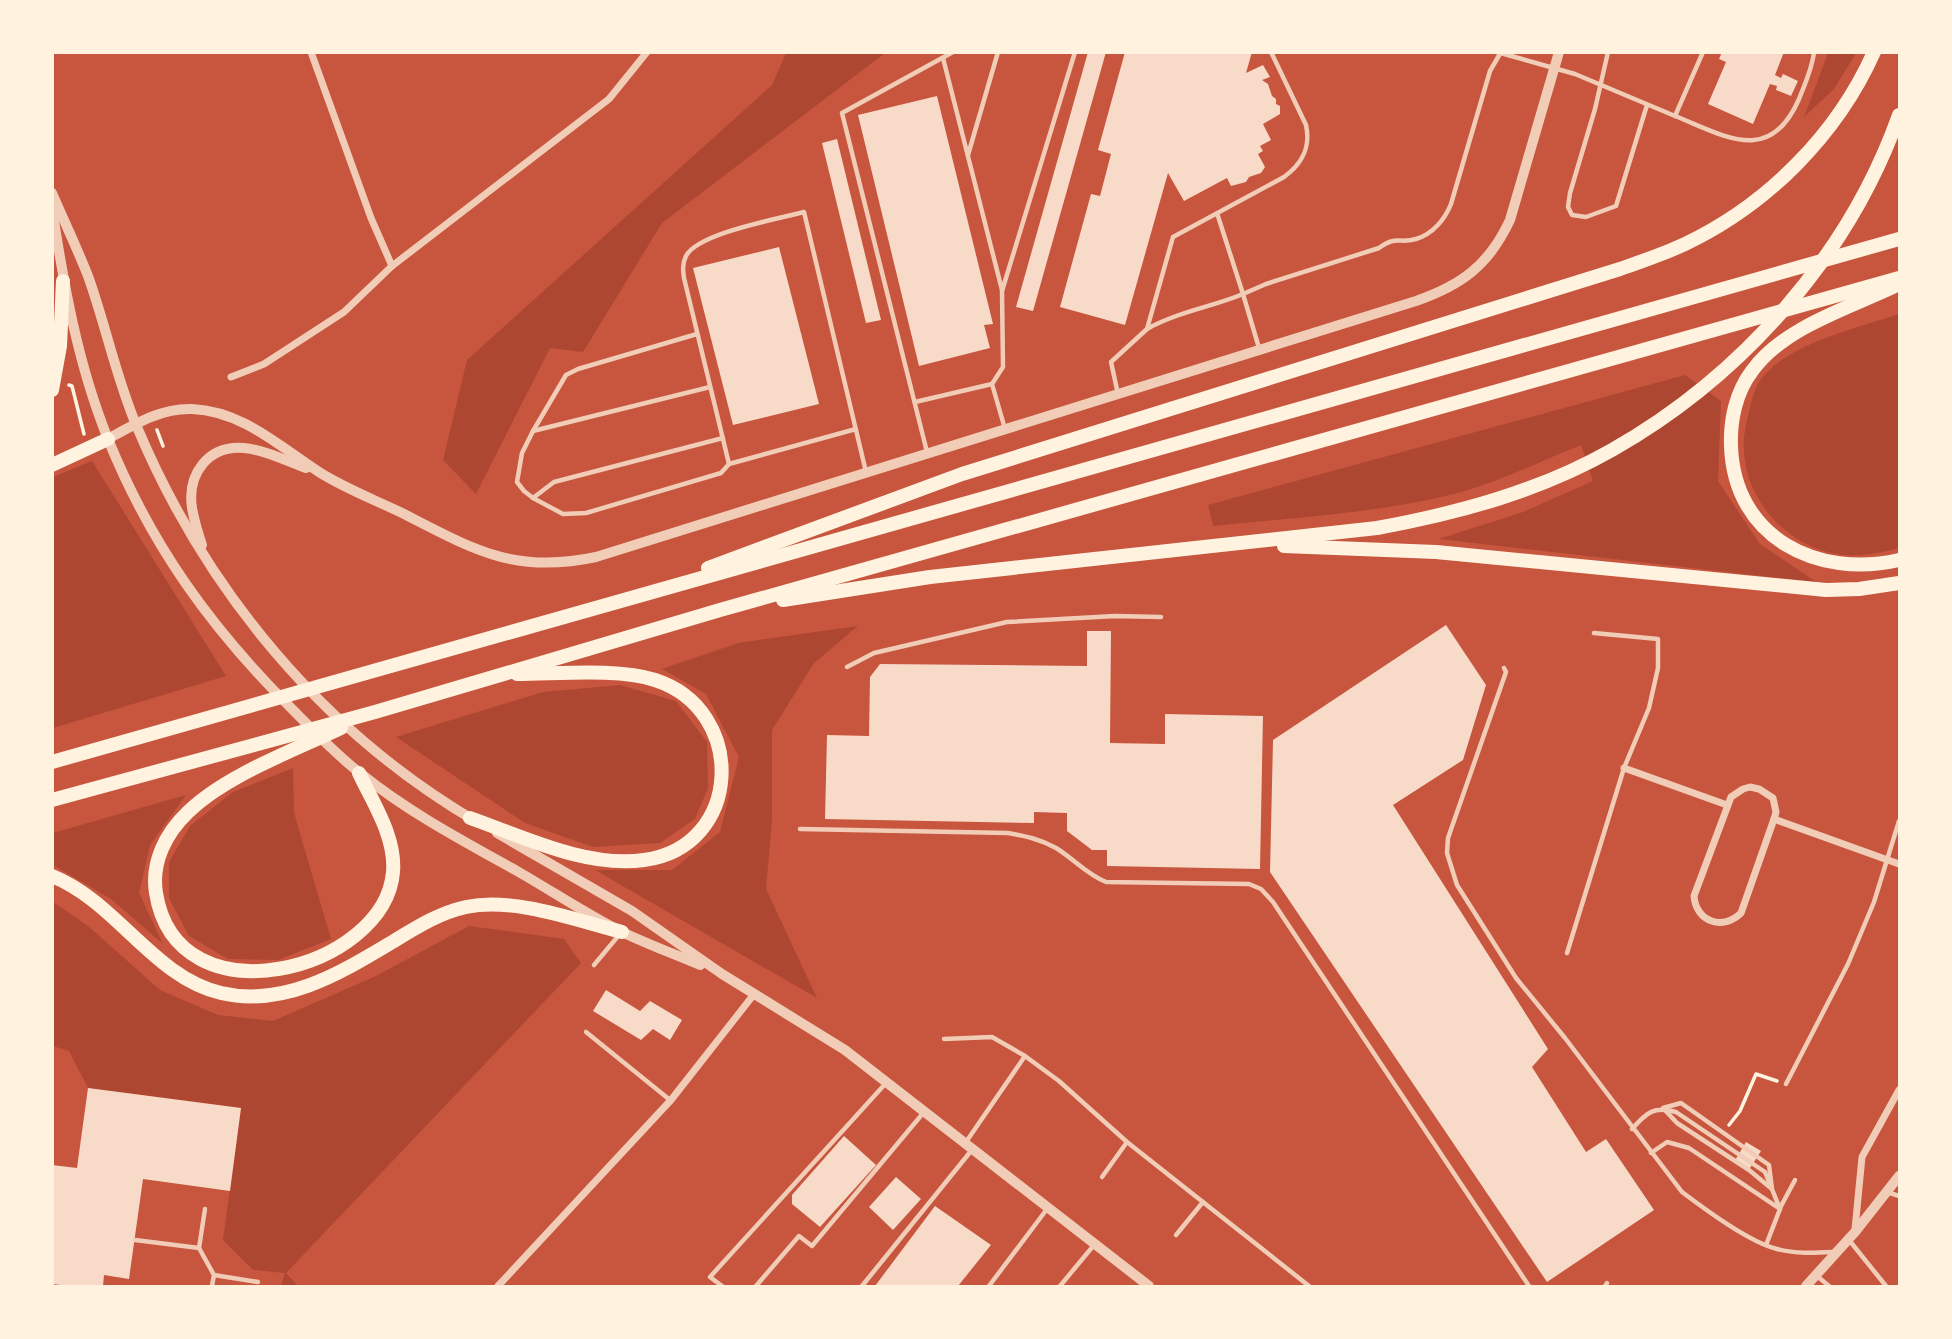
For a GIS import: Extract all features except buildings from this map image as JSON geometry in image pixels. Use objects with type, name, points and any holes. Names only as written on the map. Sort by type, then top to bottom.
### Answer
[{"type":"highway","points":[[610,604],[962,474],[1620,269],[1676,248],[1730,218],[1788,173],[1834,122],[1874,52]]},
{"type":"highway","points":[[720,610],[930,577],[1406,523],[1459,511],[1510,495],[1568,472],[1612,450],[1676,409],[1737,358],[1796,296],[1863,196],[1899,115]]},
{"type":"highway","points":[[52,762],[1899,239]]},
{"type":"highway","points":[[52,800],[375,712],[720,610],[1899,278]]},
{"type":"highway","points":[[59,387],[63,281]]},
{"type":"highway","points":[[1899,284],[1799,331],[1769,352],[1744,382],[1733,418],[1731,442],[1735,474],[1747,504],[1766,529],[1787,546],[1813,558],[1840,565],[1867,565],[1899,560]]},
{"type":"highway","points":[[52,465],[108,439]]},
{"type":"highway","points":[[1230,544],[1436,552],[1826,590],[1859,589],[1899,583]]},
{"type":"highway","points":[[470,818],[579,855],[615,861],[646,860],[674,851],[698,833],[713,811],[721,787],[723,774],[720,748],[710,723],[691,701],[667,685],[654,680],[625,676],[502,674]]},
{"type":"highway","points":[[359,773],[387,835],[393,872],[386,896],[360,931],[334,949],[298,965],[257,971],[217,967],[200,960],[175,938],[161,915],[155,872],[162,847],[179,821],[226,784],[375,712]]},
{"type":"highway","points":[[52,876],[77,888],[103,907],[180,975],[209,990],[240,996],[288,993],[321,982],[353,966],[425,922],[467,907],[496,905],[526,908],[622,932]]},
{"type":"street","points":[[311,52],[371,218],[392,266]]},
{"type":"street","points":[[231,377],[264,364],[344,312],[392,266],[609,99],[647,52]]},
{"type":"street","points":[[108,439],[171,410],[214,411],[264,434],[321,473],[476,550],[513,561],[546,564],[596,558],[1449,289],[1476,270],[1497,245],[1510,220],[1559,52]]},
{"type":"street","points":[[52,193],[88,276],[136,424],[173,502],[204,554],[280,659],[324,705],[372,750],[411,780],[470,818],[632,911],[722,974],[845,1050],[1149,1286]]},
{"type":"street","points":[[52,208],[63,281],[80,349],[108,439],[135,497],[183,580],[211,621],[252,667],[343,759],[395,799],[447,832],[622,932],[722,974]]},
{"type":"street","points":[[204,554],[192,507],[192,496],[194,478],[207,458],[224,449],[245,448],[321,473]]},
{"type":"street","points":[[1624,768],[1727,804]]},
{"type":"street","points":[[1743,789],[1759,789],[1773,798],[1776,812],[1774,819],[1741,914],[1729,922],[1713,922],[1703,918],[1697,909],[1694,896],[1731,797],[1743,789]]},
{"type":"street","points":[[1774,819],[1899,864]]},
{"type":"street","points":[[498,1286],[671,1100],[755,993]]},
{"type":"street","points":[[1852,1236],[1862,1157],[1899,1090]]},
{"type":"street","points":[[1807,1286],[1852,1236],[1899,1176]]},
{"type":"lane","points":[[927,454],[842,113],[953,52]]},
{"type":"lane","points":[[968,156],[998,52]]},
{"type":"lane","points":[[1002,291],[1075,52]]},
{"type":"lane","points":[[1147,329],[1173,237],[1284,177],[1303,159],[1307,138],[1306,125],[1271,52]]},
{"type":"lane","points":[[1608,52],[1595,109],[1570,192],[1569,207],[1572,215],[1586,217],[1616,206],[1647,105]]},
{"type":"lane","points":[[1675,116],[1703,52]]},
{"type":"lane","points":[[1118,394],[1111,362],[1147,329],[1166,318],[1221,303],[1266,284],[1379,248],[1388,240],[1417,239],[1440,223],[1451,204],[1490,71],[1499,53],[1599,84],[1723,136],[1746,141],[1765,139],[1787,122],[1811,68],[1814,52]]},
{"type":"lane","points":[[915,402],[992,384],[1003,367],[1002,291],[943,58]]},
{"type":"lane","points":[[729,464],[682,267],[686,255],[700,243],[718,235],[804,212],[867,473]]},
{"type":"lane","points":[[1217,213],[1260,350]]},
{"type":"lane","points":[[697,334],[578,369],[566,375],[522,453],[517,482],[524,491],[563,514],[586,513],[721,473],[729,464],[856,429]]},
{"type":"lane","points":[[992,384],[1005,430]]},
{"type":"lane","points":[[533,431],[710,387]]},
{"type":"lane","points":[[533,498],[554,482],[723,438]]},
{"type":"lane","points":[[847,667],[874,653],[1007,622],[1115,616],[1161,617]]},
{"type":"lane","points":[[1567,953],[1624,768],[1649,708],[1658,668],[1658,639],[1594,633]]},
{"type":"lane","points":[[1504,668],[1506,672],[1448,838],[1447,853],[1458,885],[1516,978],[1682,1192],[1774,1249],[1800,1254],[1837,1252]]},
{"type":"lane","points":[[1786,1084],[1848,964],[1874,902],[1899,821]]},
{"type":"lane","points":[[800,829],[1008,833],[1036,838],[1058,849],[1093,877],[1106,882],[1250,884],[1261,889],[1273,902],[1529,1286]]},
{"type":"lane","points":[[594,965],[622,932]]},
{"type":"lane","points":[[586,1032],[671,1100]]},
{"type":"lane","points":[[944,1039],[992,1037],[1025,1056],[1059,1081],[1127,1142],[1310,1286]]},
{"type":"lane","points":[[862,1286],[969,1147],[1025,1056]]},
{"type":"lane","points":[[722,1286],[710,1277],[887,1083]]},
{"type":"lane","points":[[1632,1129],[1646,1114],[1681,1103],[1769,1165],[1772,1189]]},
{"type":"lane","points":[[1663,1108],[1676,1112],[1765,1172],[1780,1209]]},
{"type":"lane","points":[[1663,1108],[1677,1124],[1749,1170],[1772,1189]]},
{"type":"lane","points":[[756,1286],[799,1236],[812,1246],[925,1112]]},
{"type":"lane","points":[[1102,1177],[1127,1142]]},
{"type":"lane","points":[[1651,1153],[1667,1142],[1689,1148],[1780,1209]]},
{"type":"lane","points":[[1766,1245],[1795,1180]]},
{"type":"lane","points":[[1887,1192],[1899,1196]]},
{"type":"lane","points":[[1176,1235],[1203,1202]]},
{"type":"lane","points":[[989,1286],[1048,1208]]},
{"type":"lane","points":[[205,1209],[199,1248],[214,1275],[212,1286]]},
{"type":"lane","points":[[1852,1236],[1886,1286]]},
{"type":"lane","points":[[135,1240],[199,1248]]},
{"type":"lane","points":[[1059,1286],[1094,1244]]},
{"type":"lane","points":[[214,1275],[258,1282]]},
{"type":"lane","points":[[1817,1275],[1829,1286]]},
{"type":"path","points":[[59,387],[72,386],[84,436]]},
{"type":"path","points":[[157,428],[163,447],[160,448]]},
{"type":"path","points":[[1710,1123],[1730,1125],[1740,1111],[1756,1074],[1786,1084]]},
{"type":"shaded area","points":[[786,53],[885,53],[662,223],[583,352],[550,348],[476,494],[443,460],[467,360],[772,85]]},
{"type":"shaded area","points":[[1828,53],[1856,53],[1834,89],[1804,117]]},
{"type":"shaded area","points":[[1899,314],[1899,548],[1852,555],[1815,548],[1796,538],[1779,524],[1764,508],[1753,489],[1746,469],[1744,447],[1746,425],[1754,395],[1761,379],[1773,366],[1806,346]]},
{"type":"shaded area","points":[[1685,375],[1721,401],[1718,481],[1760,544],[1816,582],[1439,539],[1523,512],[1593,481],[1581,445],[1495,481],[1441,497],[1356,512],[1213,526],[1208,505]]},
{"type":"shaded area","points":[[92,461],[226,676],[53,728],[53,477]]},
{"type":"shaded area","points":[[858,626],[814,663],[772,730],[772,820],[766,889],[817,998],[595,870],[672,870],[720,832],[739,757],[706,694],[662,669],[738,643]]},
{"type":"shaded area","points":[[620,685],[676,701],[707,742],[708,788],[695,819],[660,843],[593,847],[525,823],[396,737],[543,692]]},
{"type":"shaded area","points":[[293,768],[294,813],[331,939],[278,960],[228,959],[189,936],[169,898],[169,862],[190,826],[233,792]]},
{"type":"shaded area","points":[[186,795],[150,845],[139,893],[163,944],[111,899],[53,865],[53,833]]},
{"type":"shaded area","points":[[53,902],[88,926],[160,990],[218,1015],[273,1021],[376,976],[469,926],[564,939],[581,963],[286,1273],[298,1286],[281,1286],[285,1273],[253,1270],[223,1240],[241,1108],[88,1088],[69,1051],[53,1046]]}]
